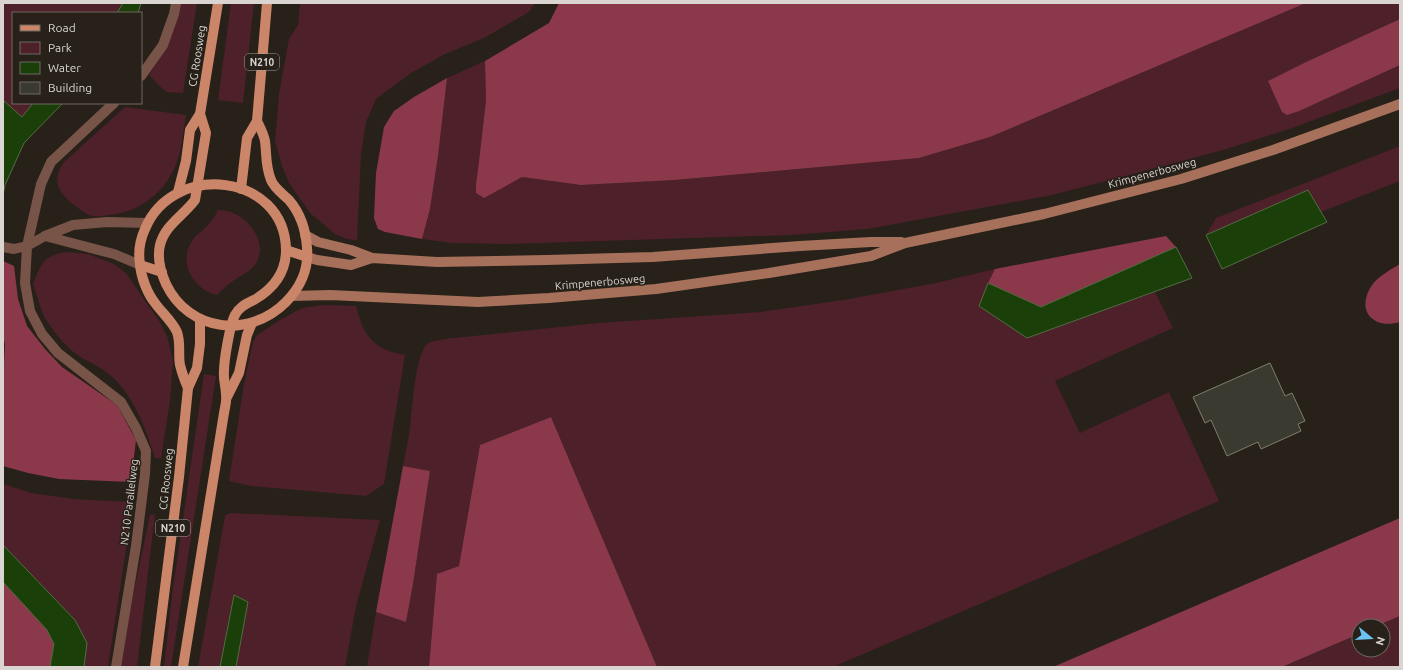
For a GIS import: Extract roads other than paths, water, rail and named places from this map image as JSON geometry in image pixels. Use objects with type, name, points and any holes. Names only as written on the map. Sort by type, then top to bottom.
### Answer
[{"type":"main road","name":"CG Roosweg","points":[[178,192],[186,161],[190,130],[200,114],[218,3]]},
{"type":"main road","name":"N210","points":[[241,189],[247,138],[257,121],[267,3]]},
{"type":"main road","name":"Krimpenerbosweg","points":[[305,235],[318,242],[351,250],[372,258],[437,262],[630,258],[800,246],[871,242],[904,242],[1044,214],[1181,179],[1274,150],[1400,104]]},
{"type":"main road","name":"CG Roosweg","points":[[198,186],[206,133],[200,114]]},
{"type":"main road","name":"N210","points":[[198,186],[195,200],[190,207],[172,223],[160,245],[159,260],[169,289],[176,301],[190,313],[200,319],[213,323],[231,326],[252,323],[270,316],[292,296],[298,288],[304,274],[307,247],[300,217],[289,201],[271,181],[265,155],[265,140],[257,121]]},
{"type":"main road","name":"N210","points":[[140,265],[139,250],[142,236],[147,223],[155,210],[178,192],[198,186],[224,185],[241,189],[264,201],[273,211],[280,223],[286,250],[284,267],[278,279],[266,292],[244,305],[235,315],[231,326],[224,371],[227,397],[183,667]]},
{"type":"main road","name":"Krimpenerbosweg","points":[[292,296],[330,295],[478,302],[648,290],[769,273],[871,256],[904,242]]},
{"type":"main road","points":[[286,250],[307,257]]},
{"type":"main road","name":"Krimpenerbosweg","points":[[307,257],[317,260],[351,264],[372,258]]},
{"type":"main road","name":"CG Roosweg","points":[[140,265],[145,284],[154,303],[172,324],[177,334],[180,365],[188,388]]},
{"type":"main road","points":[[140,265],[162,272]]},
{"type":"main road","name":"CG Roosweg","points":[[155,667],[179,477],[188,388],[197,368],[200,344],[200,319]]},
{"type":"main road","name":"N210","points":[[227,397],[239,373],[247,335],[252,323]]},
{"type":"street","points":[[142,75],[163,45],[174,14],[176,3]]},
{"type":"street","name":"N210 Parallelweg","points":[[113,104],[51,162],[41,184],[27,246],[25,283],[30,311],[42,334],[58,353],[121,402],[136,428],[146,451],[145,474],[136,546],[116,667]]},
{"type":"street","points":[[3,248],[14,249],[27,246],[45,236],[73,225],[107,222],[147,223]]},
{"type":"street","points":[[45,236],[114,254],[140,265]]},
{"type":"water","points":[[123,3],[141,3],[138,12],[118,12]]},
{"type":"water","points":[[3,100],[22,117],[32,104],[62,104],[24,143],[5,185],[3,195]]},
{"type":"water","points":[[1308,190],[1327,222],[1222,269],[1206,235]]},
{"type":"water","points":[[1176,247],[1192,278],[1027,338],[979,306],[988,283],[1041,307]]},
{"type":"water","points":[[3,545],[75,620],[87,643],[84,667],[50,667],[54,644],[47,630],[3,582]]},
{"type":"water","points":[[234,595],[248,602],[236,667],[220,667]]}]
